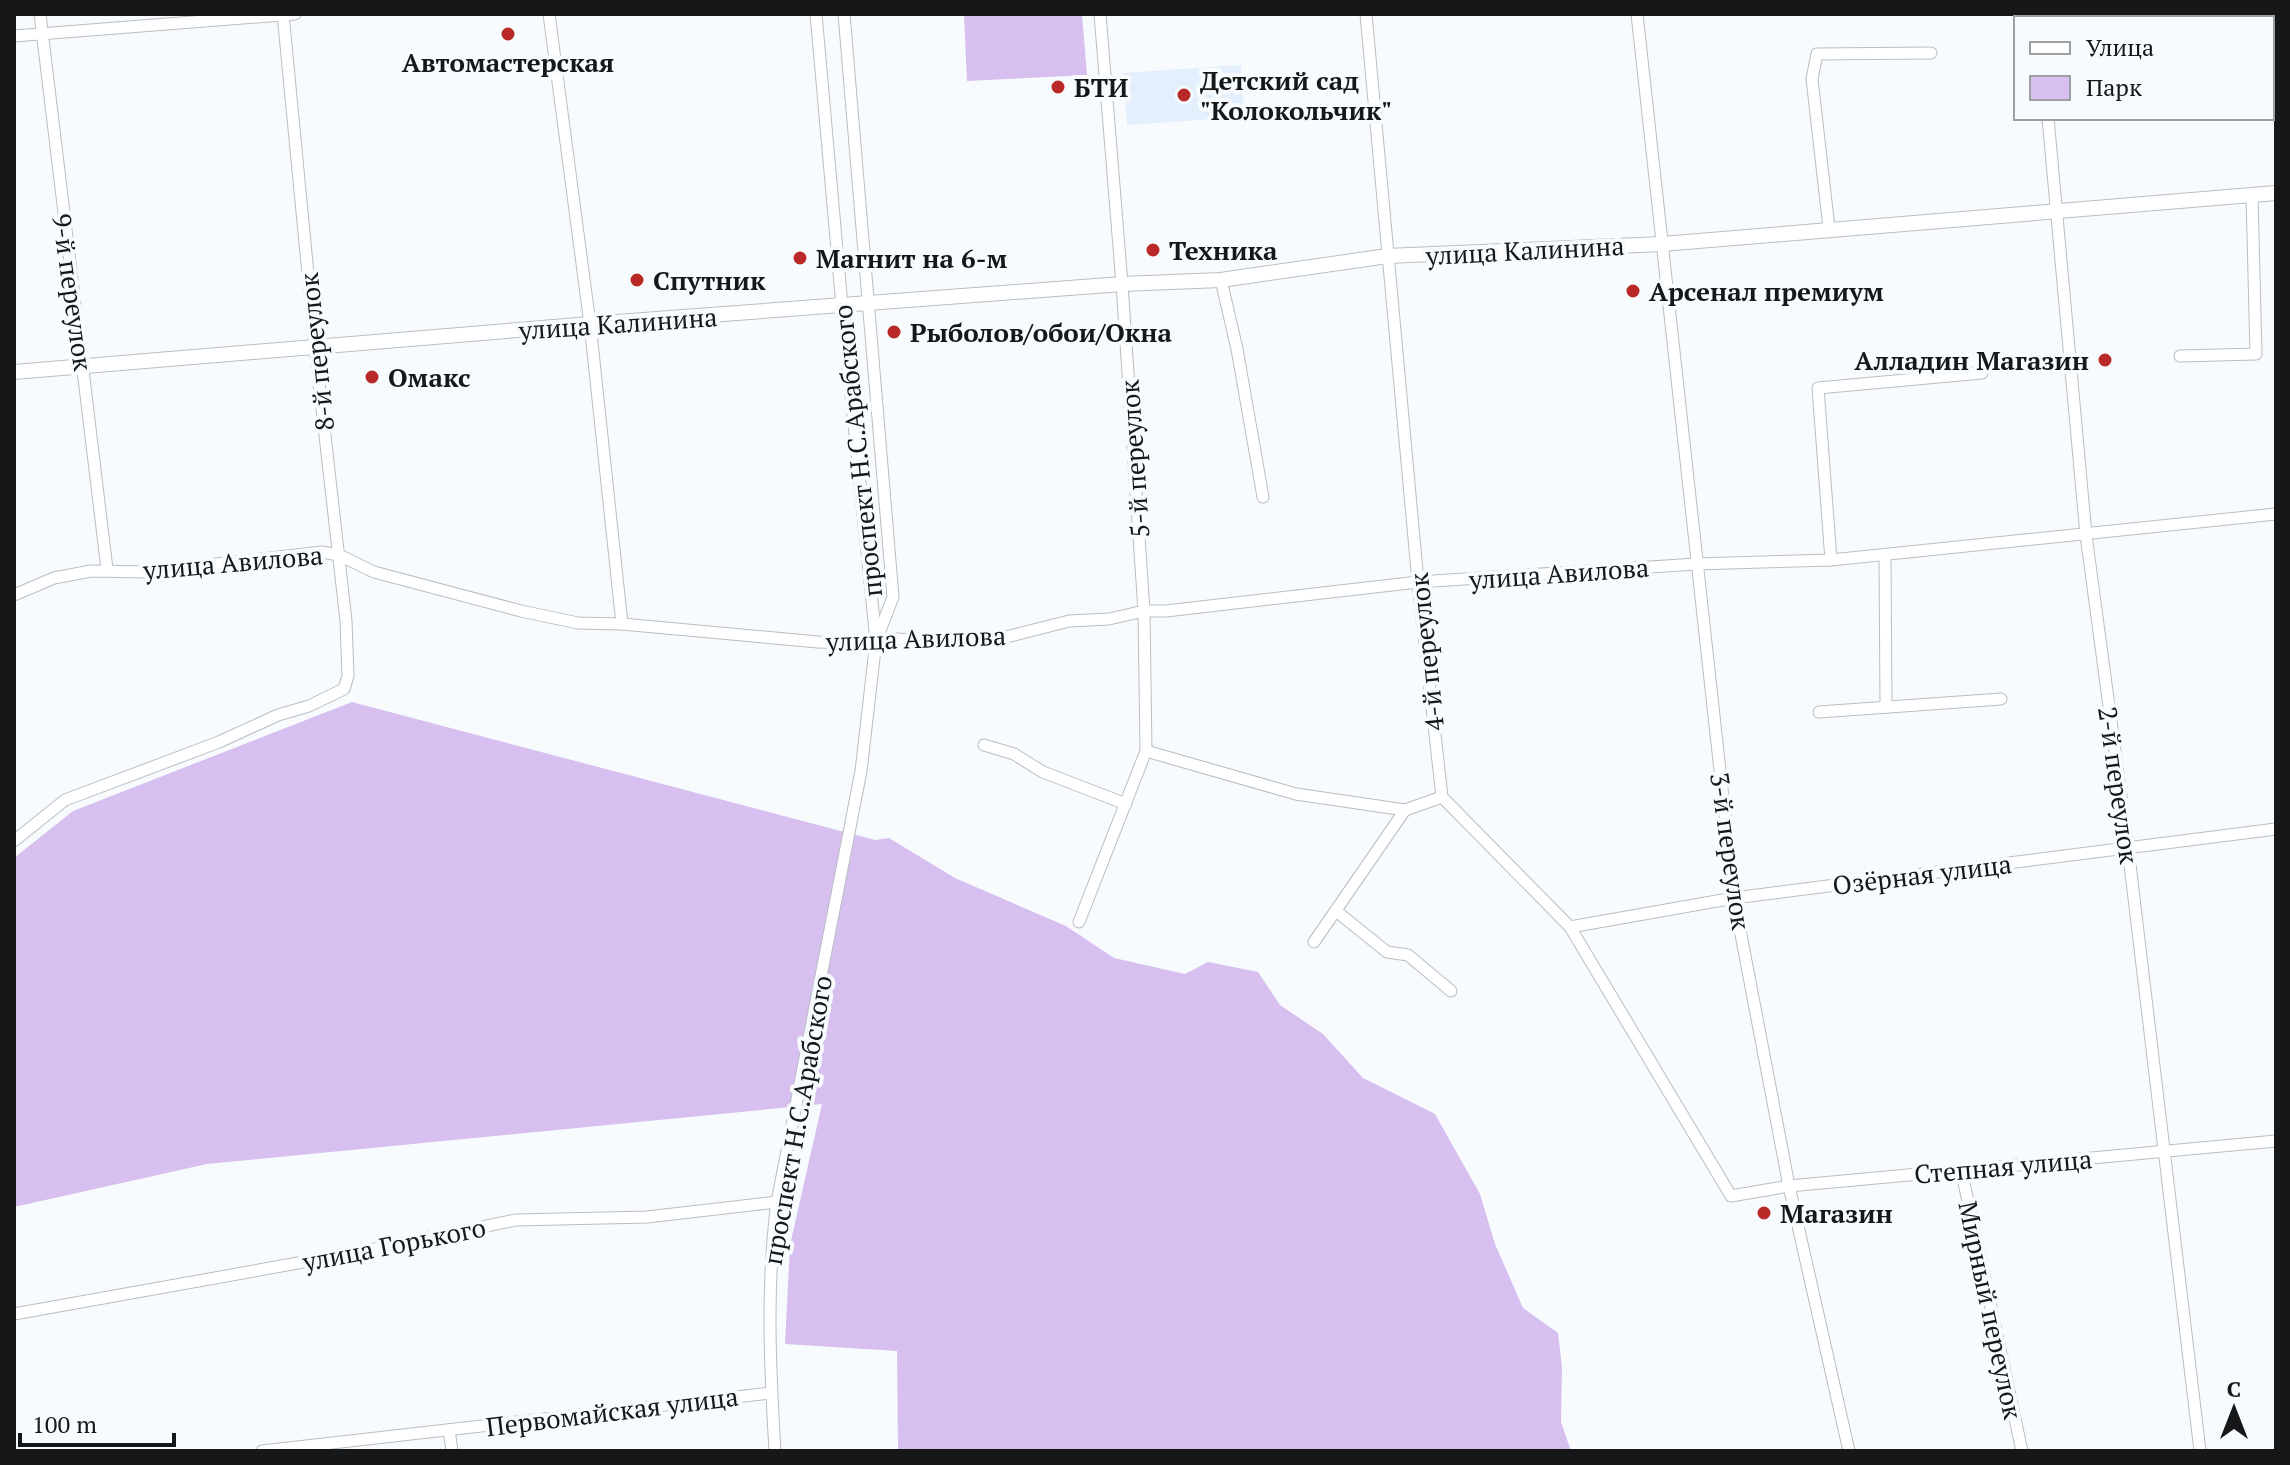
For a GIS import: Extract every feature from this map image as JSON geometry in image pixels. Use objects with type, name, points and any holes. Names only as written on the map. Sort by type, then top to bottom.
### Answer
[{"type":"main road","name":"улица Калинина","points":[[14,372],[590,324],[1122,284],[1221,280],[1387,256],[1662,244],[2276,193]]},
{"type":"street","name":"9-й переулок","points":[[40,14],[80,367],[85,377],[107,569]]},
{"type":"street","name":"8-й переулок","points":[[14,841],[65,800],[219,742],[344,689],[348,676],[346,621],[315,347],[283,14]]},
{"type":"street","points":[[14,36],[295,14]]},
{"type":"street","points":[[549,14],[590,324],[622,624]]},
{"type":"street","name":"проспект Н.С.Арабского","points":[[775,1451],[769,1272],[777,1202],[861,771],[876,641],[816,14]]},
{"type":"street","name":"проспект Н.С.Арабского","points":[[844,14],[893,597],[876,641]]},
{"type":"street","name":"5-й переулок","points":[[1079,922],[1146,751],[1144,611],[1100,14]]},
{"type":"street","name":"4-й переулок","points":[[1366,14],[1418,582],[1442,797]]},
{"type":"street","name":"3-й переулок","points":[[1637,14],[1734,898],[1789,1186],[1849,1451]]},
{"type":"street","points":[[1829,228],[1812,79],[1817,54],[1931,53]]},
{"type":"street","name":"2-й переулок","points":[[2048,120],[2086,535],[2128,848],[2200,1451]]},
{"type":"street","points":[[2180,356],[2256,354],[2252,195]]},
{"type":"street","points":[[1221,280],[1237,349],[1263,497]]},
{"type":"street","points":[[1831,560],[1820,448],[1818,388],[1982,373]]},
{"type":"street","name":"улица Авилова","points":[[14,595],[54,578],[107,569],[146,572],[309,552],[339,555],[374,572],[578,623],[622,624],[818,642],[940,641],[1010,636],[1069,621],[1109,619],[1144,611],[1182,610],[1418,582],[1696,564],[1831,560],[2276,514]]},
{"type":"street","points":[[1885,555],[1886,707]]},
{"type":"street","points":[[1819,712],[2001,699]]},
{"type":"street","points":[[984,745],[1014,754],[1043,772],[1126,804]]},
{"type":"street","points":[[1146,751],[1296,794],[1405,810],[1442,797],[1570,927]]},
{"type":"street","points":[[1314,942],[1405,810]]},
{"type":"street","name":"Озёрная улица","points":[[1570,927],[1734,898],[2276,829]]},
{"type":"street","points":[[1336,911],[1387,952],[1408,955],[1451,991]]},
{"type":"street","name":"Степная улица","points":[[1570,927],[1731,1196],[1789,1186],[2276,1141]]},
{"type":"street","name":"Мирный переулок","points":[[1961,1169],[2022,1451]]},
{"type":"street","name":"улица Горького","points":[[14,1314],[365,1251],[516,1220],[647,1217],[777,1202]]},
{"type":"street","name":"Первомайская улица","points":[[262,1451],[771,1393]]},
{"type":"street","points":[[449,1430],[452,1451]]},
{"type":"shaded area","name":"Детский сад \"Колокольчик\"","points":[[1241,65],[1244,117],[1127,125],[1123,73]]},
{"type":"green space","points":[[964,14],[1082,14],[1087,75],[967,81]]},
{"type":"green space","points":[[352,702],[875,840],[889,838],[955,878],[1066,926],[1114,958],[1185,974],[1208,962],[1258,972],[1280,1005],[1323,1034],[1363,1078],[1435,1114],[1480,1194],[1495,1244],[1523,1308],[1558,1333],[1562,1367],[1561,1422],[1571,1451],[898,1451],[897,1351],[785,1344],[790,1245],[822,1104],[207,1164],[14,1207],[14,858],[73,811]]},
{"type":"place","name":"Автомастерская","points":[[508,34]]},
{"type":"place","name":"БТИ","points":[[1058,87]]},
{"type":"place","name":"Детский сад \"Колокольчик\"","points":[[1184,95]]},
{"type":"place","name":"Техника","points":[[1153,250]]},
{"type":"place","name":"Магнит на 6-м","points":[[800,258]]},
{"type":"place","name":"Спутник","points":[[637,280]]},
{"type":"place","name":"Арсенал премиум","points":[[1633,291]]},
{"type":"place","name":"Рыболов/обои/Окна","points":[[894,332]]},
{"type":"place","name":"Алладин Магазин","points":[[2105,360]]},
{"type":"place","name":"Омакс","points":[[372,377]]},
{"type":"place","name":"Магазин","points":[[1764,1213]]}]
